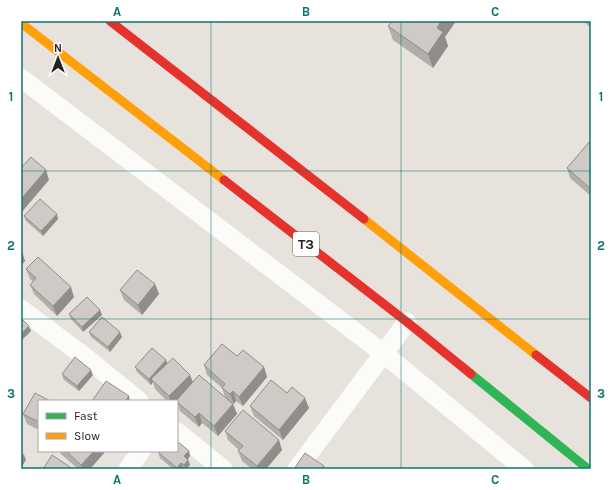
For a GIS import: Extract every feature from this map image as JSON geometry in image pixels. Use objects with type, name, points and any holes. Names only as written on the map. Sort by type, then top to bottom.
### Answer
[{"type":"highway","points":[[110,21],[444,280],[591,398]]},
{"type":"highway","name":"T3","points":[[21,23],[407,322],[588,469]]},
{"type":"street","points":[[21,78],[384,353],[524,469]]},
{"type":"street","points":[[21,309],[89,360],[138,400]]},
{"type":"street","points":[[297,469],[407,322]]},
{"type":"street","points":[[178,433],[223,469]]},
{"type":"street","points":[[128,469],[140,452]]},
{"type":"building","points":[[392,21],[441,21],[437,28],[443,32],[428,54],[388,26]]},
{"type":"building","points":[[591,140],[591,189],[567,168]]},
{"type":"building","points":[[31,157],[46,170],[21,199],[21,168]]},
{"type":"building","points":[[40,199],[57,214],[41,231],[24,216]]},
{"type":"building","points":[[38,257],[71,287],[53,306],[30,285],[36,278],[26,269]]},
{"type":"building","points":[[137,270],[155,284],[138,305],[120,290]]},
{"type":"building","points":[[87,297],[100,310],[82,327],[69,314]]},
{"type":"building","points":[[102,317],[120,332],[108,347],[89,332]]},
{"type":"building","points":[[21,318],[29,326],[21,334]]},
{"type":"building","points":[[222,344],[237,356],[243,350],[264,367],[239,397],[233,391],[230,394],[222,388],[225,384],[204,365]]},
{"type":"building","points":[[152,348],[166,360],[149,379],[135,367]]},
{"type":"building","points":[[75,357],[91,370],[77,386],[62,374]]},
{"type":"building","points":[[173,358],[190,375],[169,396],[151,379]]},
{"type":"building","points":[[199,375],[233,404],[214,426],[199,413],[195,417],[177,400]]},
{"type":"building","points":[[271,380],[287,393],[292,387],[305,398],[279,430],[250,406]]},
{"type":"building","points":[[106,381],[129,396],[126,400],[93,400]]},
{"type":"building","points":[[35,393],[48,400],[38,400],[38,422],[23,414]]},
{"type":"building","points":[[243,410],[279,440],[257,466],[238,451],[243,446],[225,431]]},
{"type":"building","points":[[178,442],[189,451],[184,456],[188,460],[184,465],[181,463],[177,468],[158,452],[178,452]]},
{"type":"building","points":[[67,452],[93,452],[81,465]]},
{"type":"building","points":[[21,453],[24,455],[21,460]]},
{"type":"building","points":[[305,453],[324,466],[323,469],[294,469]]},
{"type":"building","points":[[52,455],[73,469],[43,469]]},
{"type":"traffic: fast","points":[[471,374],[588,469]]},
{"type":"traffic: slow","points":[[21,23],[224,180]]},
{"type":"traffic: slow","points":[[364,219],[536,355]]},
{"type":"traffic: jam","points":[[110,21],[364,219]]},
{"type":"traffic: jam","points":[[224,180],[407,322],[471,374]]},
{"type":"traffic: jam","points":[[536,355],[591,398]]}]
